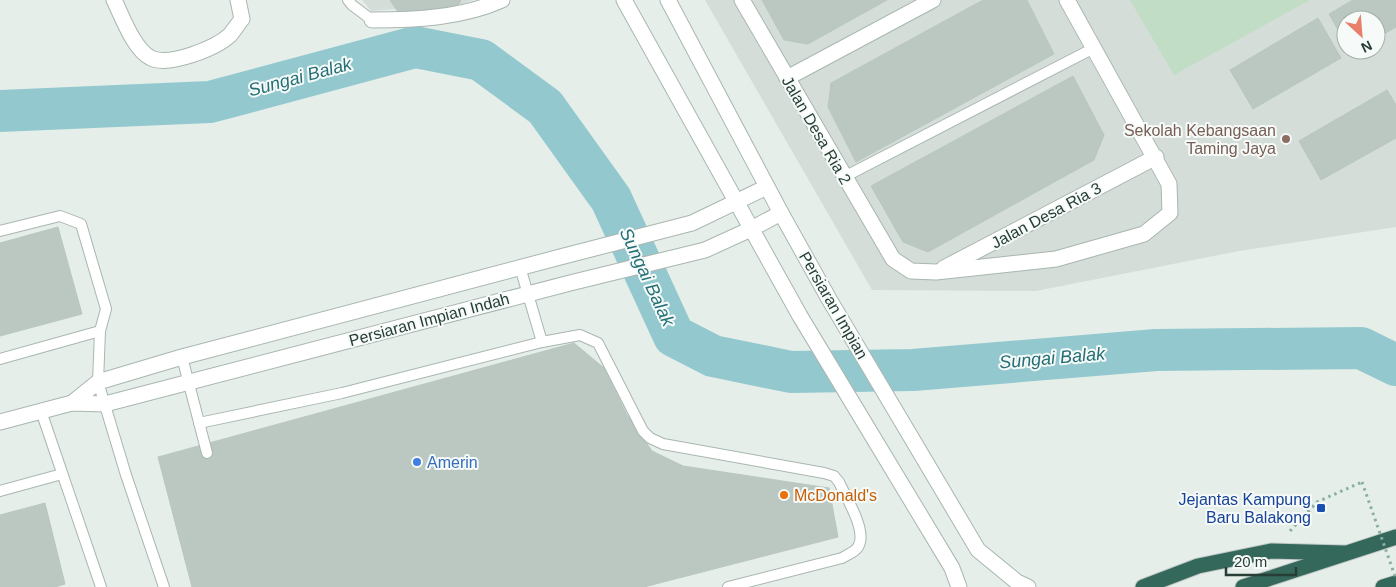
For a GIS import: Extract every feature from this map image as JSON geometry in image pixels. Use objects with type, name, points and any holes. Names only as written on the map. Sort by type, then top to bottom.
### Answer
[{"type":"highway","points":[[1243,587],[1396,537]]},
{"type":"highway","points":[[1144,587],[1198,566],[1271,552],[1344,553]]},
{"type":"highway","points":[[1383,587],[1396,583]]},
{"type":"street","points":[[114,0],[135,43],[151,58],[171,60],[204,51],[229,35],[242,19],[238,0]]},
{"type":"street","points":[[372,20],[405,20],[466,12],[502,0]]},
{"type":"street","name":"Persiaran Impian","points":[[624,0],[800,316],[952,568],[959,587]]},
{"type":"street","name":"Persiaran Impian","points":[[668,0],[780,213],[978,550],[1017,582],[1028,587]]},
{"type":"street","name":"Jalan Desa Ria 2","points":[[742,0],[893,259],[911,271],[936,272]]},
{"type":"street","points":[[787,78],[933,0]]},
{"type":"street","points":[[936,272],[1056,259],[1144,234],[1170,213],[1169,184],[1156,157],[1067,0]]},
{"type":"street","name":"Jalan Desa Ria 3","points":[[936,272],[1156,157]]},
{"type":"street","name":"Persiaran Impian Indah","points":[[72,403],[98,382],[182,357],[692,223],[766,187]]},
{"type":"street","name":"Persiaran Impian Indah","points":[[0,422],[72,403],[105,404],[527,294],[705,250],[751,229],[780,213]]},
{"type":"lane","points":[[348,0],[372,20]]},
{"type":"lane","points":[[844,177],[1094,48]]},
{"type":"lane","points":[[0,231],[60,216],[82,224],[106,309],[100,331],[98,382],[126,475],[164,587]]},
{"type":"lane","points":[[520,267],[542,342]]},
{"type":"lane","points":[[0,359],[100,331]]},
{"type":"lane","points":[[199,423],[342,393],[542,342],[580,335],[598,343],[643,431],[650,438],[663,444],[824,472],[834,476],[838,482],[859,526],[862,539],[857,549],[842,558],[728,587]]},
{"type":"lane","points":[[182,357],[206,453]]},
{"type":"lane","points":[[42,411],[98,586]]},
{"type":"lane","points":[[0,491],[62,474]]},
{"type":"path","points":[[1271,552],[1317,502],[1362,482],[1396,579]]},
{"type":"shaded area","points":[[362,0],[473,0],[463,4],[371,11]]},
{"type":"shaded area","points":[[705,0],[1396,0],[1396,227],[1239,251],[1036,291],[872,290]]},
{"type":"green space","points":[[1130,0],[1310,0],[1174,75]]},
{"type":"building","points":[[390,0],[461,0],[457,8],[398,12]]},
{"type":"building","points":[[762,0],[887,0],[808,44],[784,40]]},
{"type":"building","points":[[983,0],[1027,0],[1054,54],[856,162],[828,107],[831,83]]},
{"type":"building","points":[[1353,0],[1396,0],[1396,27],[1386,33],[1386,10],[1336,10],[1336,26],[1329,14]]},
{"type":"building","points":[[1318,18],[1336,49],[1336,60],[1338,60],[1253,109],[1230,70]]},
{"type":"building","points":[[1073,76],[1104,135],[1094,160],[928,252],[903,242],[871,186]]},
{"type":"building","points":[[1387,90],[1396,105],[1396,138],[1321,180],[1299,141]]},
{"type":"building","points":[[58,227],[82,314],[0,336],[0,243]]},
{"type":"building","name":"Amerin","points":[[574,343],[604,368],[627,415],[652,451],[683,466],[829,488],[838,537],[644,587],[192,587],[158,457]]},
{"type":"building","points":[[45,503],[65,584],[55,587],[0,587],[0,515]]},
{"type":"waterway","name":"Sungai Balak","points":[[0,111],[210,102],[415,47],[481,60],[545,107],[611,199],[674,336],[713,356],[791,372],[913,370],[1156,350],[1361,348],[1396,365]]},
{"type":"place","name":"Sekolah Kebangsaan Taming Jaya","points":[[1286,139]]},
{"type":"place","name":"Amerin","points":[[417,462]]},
{"type":"place","name":"McDonald's","points":[[784,495]]},
{"type":"place","name":"Jejantas Kampung Baru Balakong","points":[[1321,508]]}]
